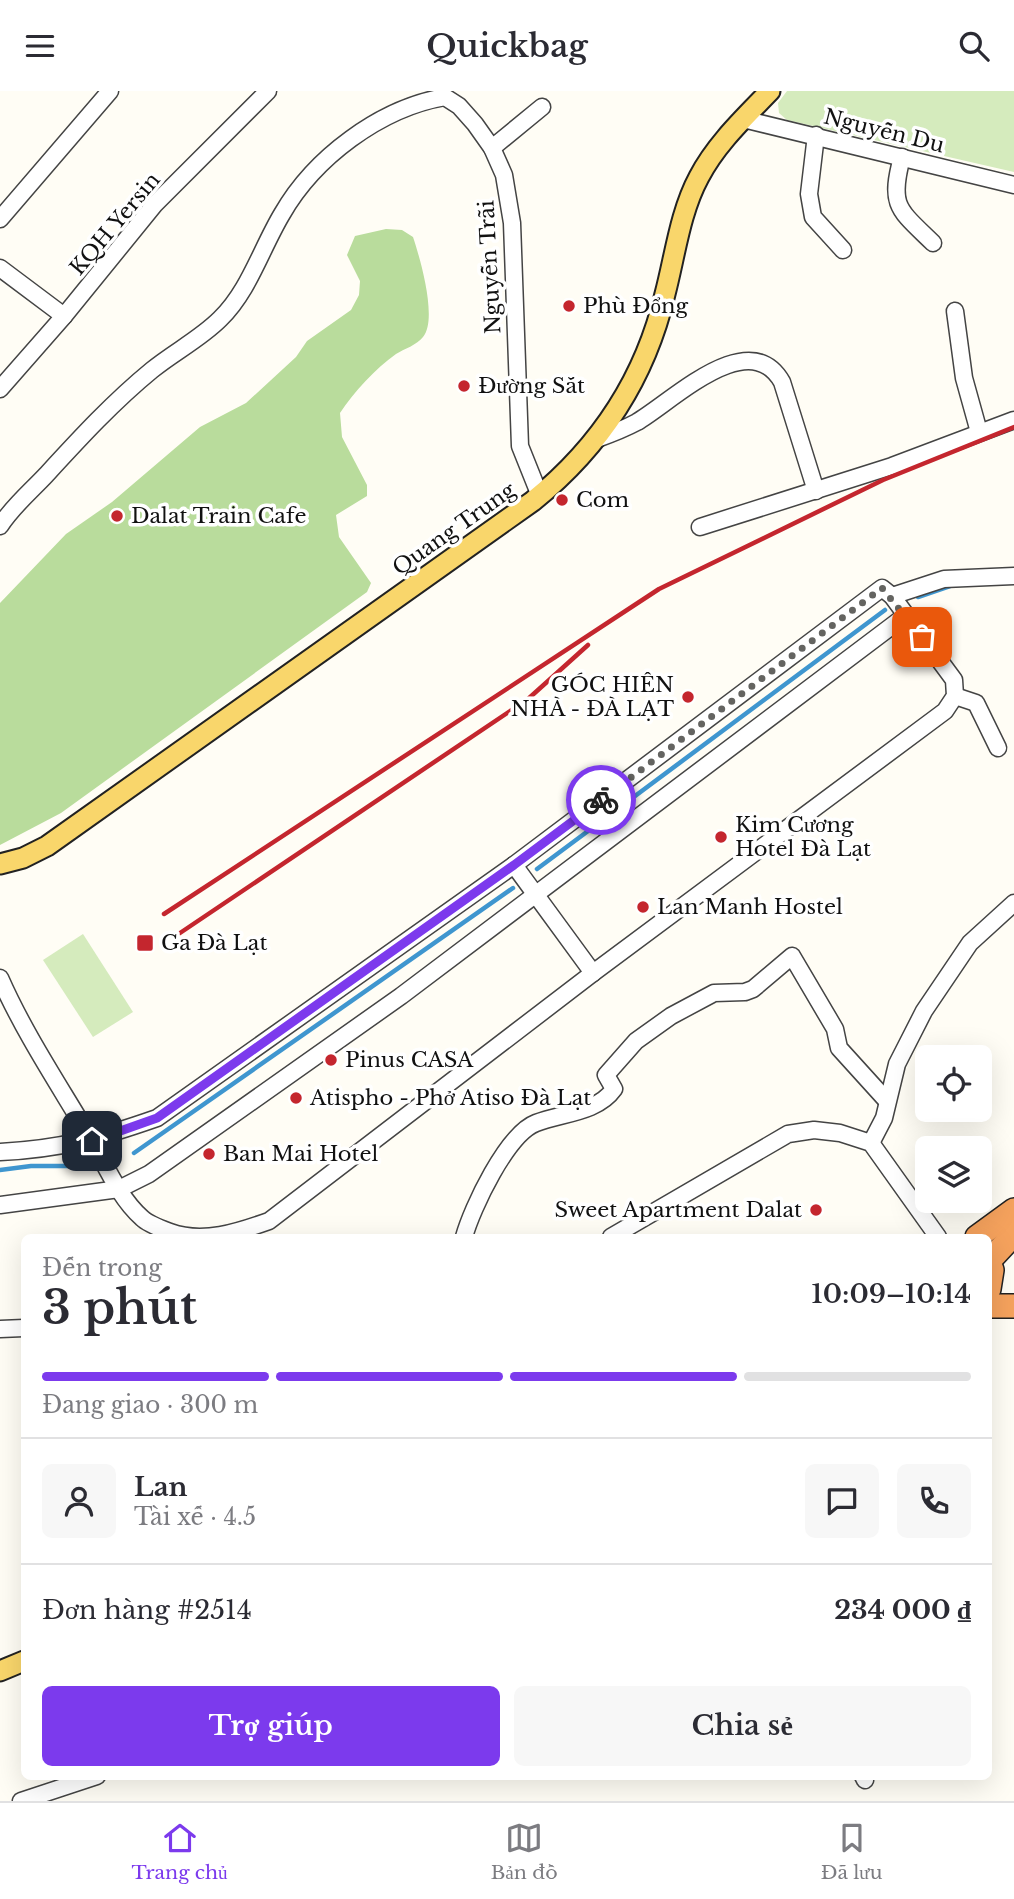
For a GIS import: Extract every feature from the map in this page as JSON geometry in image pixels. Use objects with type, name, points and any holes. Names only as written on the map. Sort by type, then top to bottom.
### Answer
[{"type":"highway","points":[[981,1234],[1014,1210]]},
{"type":"highway","points":[[992,1267],[1014,1234]]},
{"type":"highway","points":[[992,1272],[1014,1281]]},
{"type":"highway","points":[[992,1306],[1014,1306]]},
{"type":"main road","name":"Quang Trung","points":[[0,864],[23,858],[47,846],[540,496],[567,472],[597,439],[624,400],[646,357],[661,311],[687,206],[699,176],[743,119],[770,91]]},
{"type":"main road","points":[[0,1671],[21,1662]]},
{"type":"street","points":[[0,219],[110,91]]},
{"type":"street","name":"KQH Yersin","points":[[0,389],[64,316],[155,204],[268,91]]},
{"type":"street","name":"Nguyễn Trãi","points":[[0,524],[101,416],[153,370],[220,319],[242,292],[282,214],[305,179],[335,151],[380,122],[425,101],[445,97],[459,106],[492,148],[504,175],[512,223],[520,446],[540,496]]},
{"type":"street","points":[[492,148],[542,107]]},
{"type":"street","name":"Nguyễn Du","points":[[743,119],[1014,185]]},
{"type":"street","points":[[816,135],[809,194],[813,217],[843,250]]},
{"type":"street","points":[[902,157],[894,196],[900,209],[933,243]]},
{"type":"street","points":[[0,268],[64,316]]},
{"type":"street","points":[[955,311],[964,377],[979,432]]},
{"type":"street","points":[[597,439],[636,422],[716,369],[757,360],[773,367],[782,382],[816,491]]},
{"type":"street","points":[[700,527],[816,491],[1014,420]]},
{"type":"street","points":[[892,597],[944,579],[1014,576]]},
{"type":"street","points":[[0,1152],[47,1150],[92,1141],[157,1118],[514,865],[882,588],[892,597],[954,680],[955,697],[945,711],[593,973],[269,1221],[231,1234]]},
{"type":"street","points":[[0,1205],[119,1189],[149,1174],[370,1019],[905,616]]},
{"type":"street","points":[[955,697],[976,703],[999,748]]},
{"type":"street","points":[[514,865],[593,973]]},
{"type":"street","points":[[871,1143],[884,1118],[904,1047],[948,972],[970,943],[1014,903]]},
{"type":"street","points":[[465,1234],[475,1209],[518,1136],[533,1124],[606,1100],[614,1089],[606,1075],[636,1041],[704,997],[753,989],[792,955],[835,1029],[839,1048],[887,1101]]},
{"type":"street","points":[[0,978],[119,1189],[142,1218],[179,1234]]},
{"type":"street","points":[[616,1234],[788,1134],[814,1130],[840,1132],[871,1143],[936,1234]]},
{"type":"street","points":[[0,1329],[21,1328]]},
{"type":"street","points":[[21,1801],[85,1780]]},
{"type":"green space","points":[[787,91],[1014,91],[1014,172],[787,120],[779,113],[778,103]]},
{"type":"green space","points":[[386,229],[402,230],[413,237],[426,288],[429,317],[423,337],[380,367],[358,389],[340,413],[342,437],[367,485],[367,496],[336,515],[339,537],[371,583],[367,592],[61,813],[0,845],[0,603],[66,534],[112,502],[200,427],[246,403],[296,357],[307,341],[351,310],[359,295],[360,281],[347,255],[355,236]]},
{"type":"green space","points":[[83,934],[133,1012],[93,1037],[43,960]]},
{"type":"waterway","points":[[918,597],[950,586]]},
{"type":"waterway","points":[[537,869],[885,610]]},
{"type":"waterway","points":[[134,1153],[513,888]]},
{"type":"waterway","points":[[0,1170],[31,1166],[89,1166]]},
{"type":"railway","points":[[164,914],[659,589],[883,480],[1014,427]]},
{"type":"railway","points":[[180,933],[528,699],[588,645]]},
{"type":"way so far","points":[[601,800],[882,588],[922,637]]},
{"type":"place","name":"Phù Đổng","points":[[569,306]]},
{"type":"place","name":"Đường Sắt","points":[[464,386]]},
{"type":"place","name":"Com","points":[[562,500]]},
{"type":"place","name":"Dalat Train Cafe","points":[[117,516]]},
{"type":"place","name":"GÓC HIÊN NHÀ - ĐÀ LẠT","points":[[688,697]]},
{"type":"place","name":"Kim Cương Hotel Đà Lạt","points":[[721,837]]},
{"type":"place","name":"Lan Manh Hostel","points":[[643,907]]},
{"type":"place","name":"Ga Đà Lạt","points":[[145,943]]},
{"type":"place","name":"Pinus CASA","points":[[331,1060]]},
{"type":"place","name":"Atispho - Phở Atiso Đà Lạt","points":[[296,1098]]},
{"type":"place","name":"Ban Mai Hotel","points":[[209,1154]]},
{"type":"place","name":"Sweet Apartment Dalat","points":[[816,1210]]},
{"type":"route","points":[[92,1141],[157,1118],[514,865],[601,800]]}]
